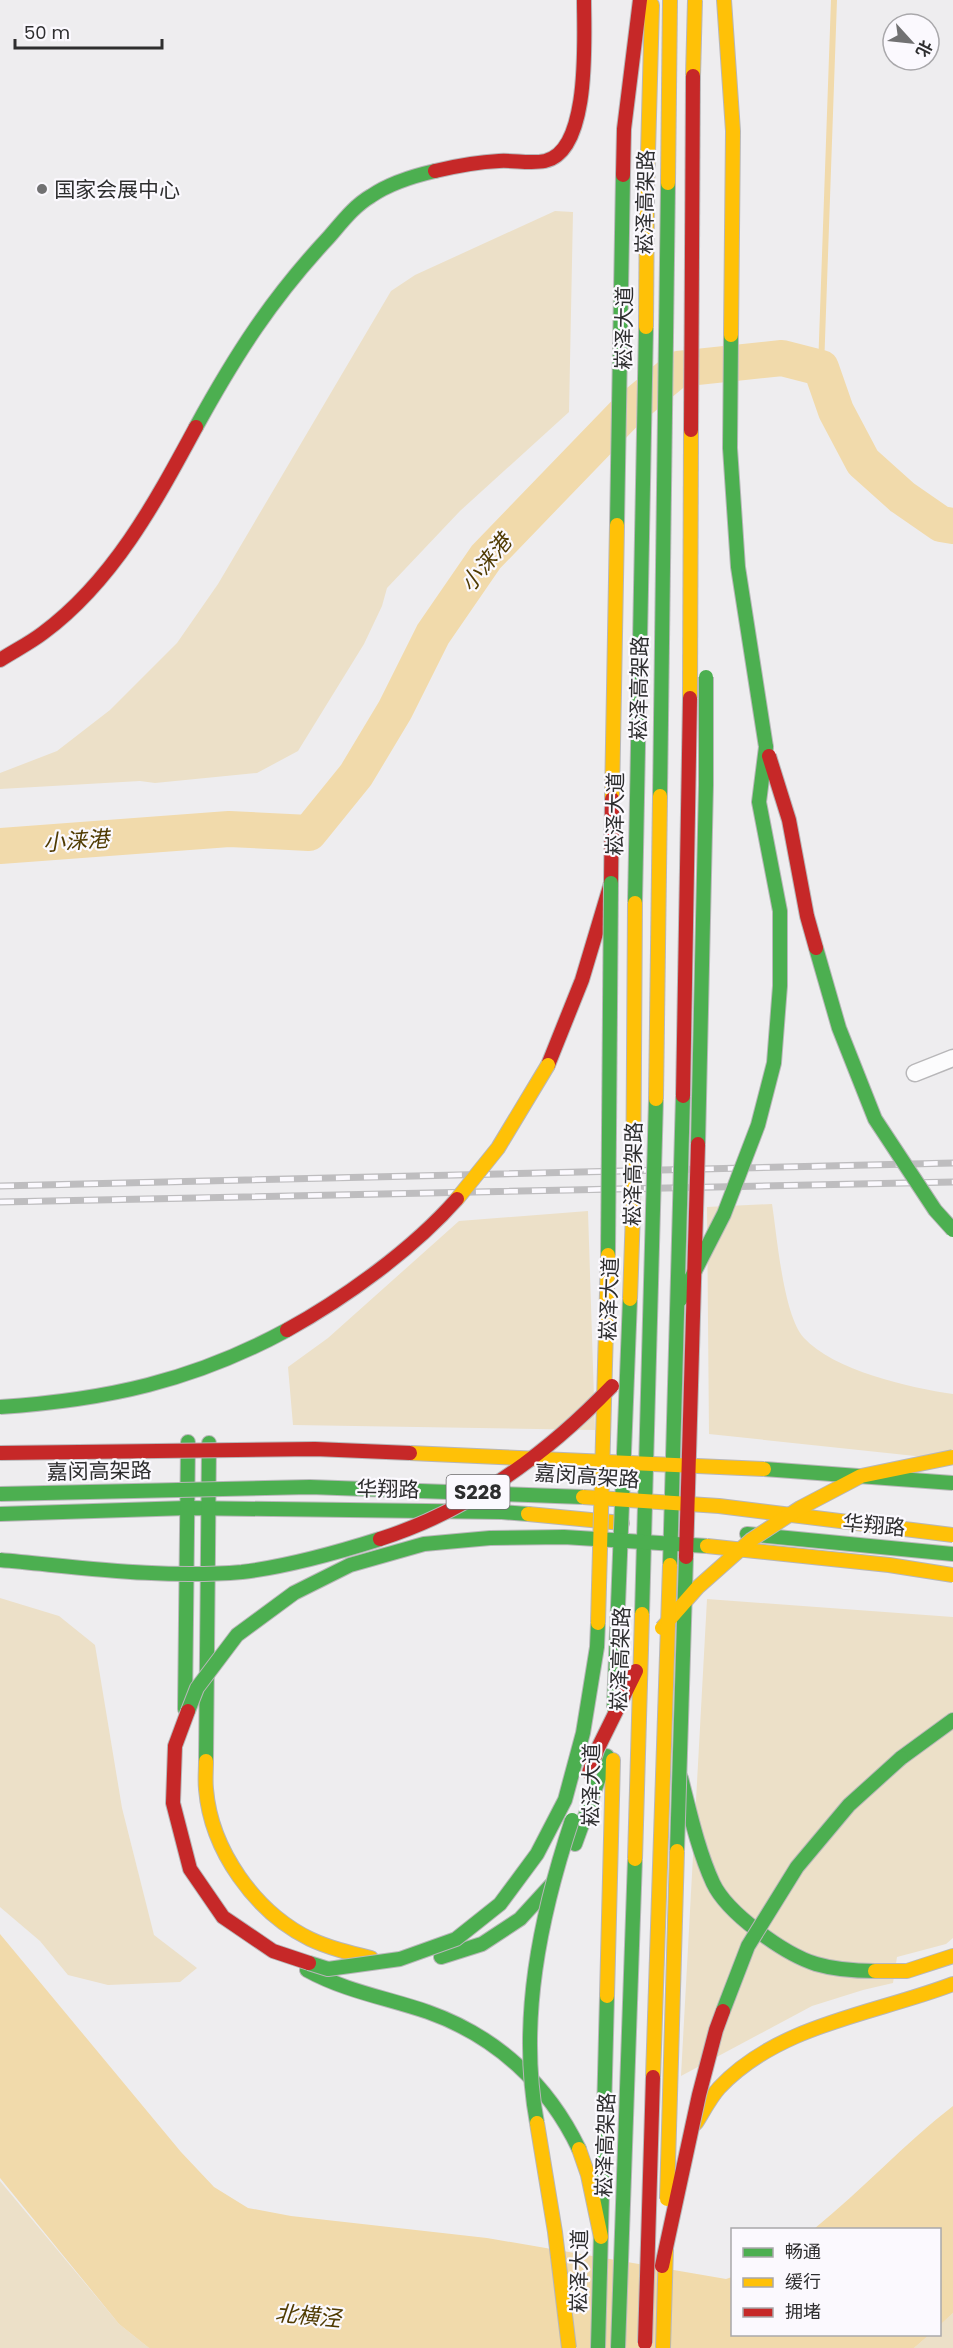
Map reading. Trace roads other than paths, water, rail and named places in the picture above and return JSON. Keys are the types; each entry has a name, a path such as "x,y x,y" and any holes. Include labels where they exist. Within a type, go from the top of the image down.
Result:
{"main road":[{"path":"0,660 27,647 91,593 135,536 235,357 267,309 290,278 360,204 405,179 500,161 543,161 560,155 572,136 580,104 584,0"},
{"path":"640,0 624,129 610,883 608,1242 602,1492 601,1504 601,1528 600,1540 597,1647 583,1733 565,1800 537,1854 500,1904 456,1939 400,1959 328,1970 273,1951 223,1917 190,1869 173,1803 175,1746 197,1688 237,1635 294,1593 350,1565 424,1544 490,1538 564,1537 586,1539 598,1539 609,1540 620,1541 710,1546 889,1565 953,1575"},
{"name":"崧泽大道","path":"598,2348 613,1740 633,1212 636,783 644,516 647,190 652,0"},
{"name":"崧泽高架路","path":"618,2348 628,2109 654,1215 670,0"},
{"path":"645,2345 680,1207 689,769 691,139 695,0"},
{"path":"724,0 733,130 730,448 738,567 766,747 789,820 807,916 843,1038 875,1119 935,1210 953,1230"},
{"path":"705,517 707,140"},
{"path":"663,2348 705,833 706,668"},
{"path":"0,1560 169,1575 240,1572 312,1557 380,1539 442,1515 534,1457 592,1407 654,1341 689,1286 724,1214 758,1125 774,1063 780,986 780,911 759,802 766,747"},
{"path":"0,1407 82,1401 160,1384 238,1357 314,1316 374,1274 443,1216 503,1140 548,1065 582,980 610,883"},
{"path":"188,1442 185,1792 192,1839 202,1871 246,1929 280,1954 319,1978 373,1997 429,2012 476,2034 518,2063 554,2106 583,2158 601,2238"},
{"name":"华翔路","path":"0,1443 188,1442 716,1454 953,1474"},
{"path":"209,1443 206,1790 220,1843 246,1886 263,1907 299,1934 345,1953 401,1964 443,1957 482,1944 519,1919 565,1871 613,1740"},
{"name":"嘉闵高架路","path":"0,1453 315,1449 718,1466 953,1483"},
{"path":"569,2348 561,2267 532,2089 531,2036 534,1962 543,1913 597,1750 628,1686 660,1630 698,1587 751,1540 800,1508 861,1476 953,1457"},
{"name":"嘉闵高架路","path":"0,1494 310,1487 538,1494 719,1506 953,1535"},
{"name":"华翔路","path":"0,1514 187,1508 502,1512 703,1530"},
{"name":"华翔路","path":"739,1533 953,1554"},
{"path":"645,2345 699,2095 716,2030 748,1946 797,1867 849,1806 901,1758 953,1720"},
{"path":"680,1777 714,1885 742,1919 784,1949 816,1964 867,1971 907,1971 953,1956"},
{"path":"668,2180 702,2110 725,2082 756,2054 791,2037 836,2021 892,2006 953,1984"}],"street":[{"path":"915,1073 953,1058"}],"water":[{"name":"北横泾","path":"0,1934 181,2152 214,2187 248,2208 291,2216 487,2238 726,2279 731,2277 731,2336 928,2336 914,2348 149,2348 119,2324 0,2178"},
{"path":"953,2106 953,2313 941,2324 941,2228 815,2228"}],"waterway":[{"path":"821,368 834,0"},
{"name":"小涞港","path":"0,846 229,829 309,833 356,775 395,710 433,634 486,557 626,412 678,369 782,358 821,368 836,411 863,462 902,497 941,524 953,526"}],"railway":[{"path":"0,1186 953,1163"},
{"path":"0,1202 953,1182"}],"place":[{"name":"国家会展中心","path":"42,189"}]}
